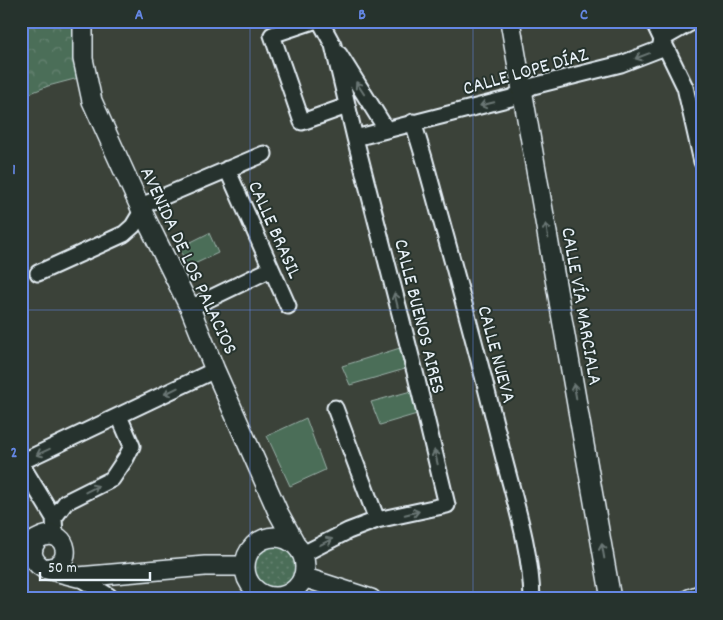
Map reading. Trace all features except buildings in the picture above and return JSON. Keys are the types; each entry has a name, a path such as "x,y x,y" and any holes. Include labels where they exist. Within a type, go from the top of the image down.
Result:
{"street":[{"name":"AVENIDA DE LOS PALACIOS","path":"83,21 82,59 92,102 190,308 215,370 278,512 299,549"},
{"path":"314,21 272,35 302,122 347,106"},
{"path":"320,21 386,129"},
{"name":"CALLE VÍA MARCIALA","path":"510,21 611,599"},
{"path":"653,21 685,87 702,162"},
{"name":"CALLE LOPE DÍAZ","path":"355,138 510,98 533,86 622,64 660,49 662,39 694,21"},
{"name":"CALLE BUENOS AIRES","path":"333,45 447,505 377,520"},
{"name":"CALLE NUEVA","path":"413,122 492,411 520,522 532,588 532,599"},
{"path":"38,272 124,234 133,226 142,209 227,169 264,154"},
{"name":"CALLE BRASIL","path":"227,169 288,306"},
{"path":"190,308 271,269"},
{"path":"49,568 58,566 61,563 53,536 21,463 215,370"},
{"path":"299,549 377,520 335,408"},
{"path":"21,548 53,536 66,502 112,479 132,446 119,416"},
{"path":"274,536 278,512"},
{"path":"53,536 34,543 32,555 38,565 78,577 109,598"},
{"path":"53,536 78,577"},
{"path":"274,536 284,538 299,549 305,570 296,588 290,593 279,598 271,598 258,592 251,585 246,576 244,566 251,550 258,542 274,536"},
{"path":"78,577 205,566 244,566"},
{"path":"303,577 371,599"},
{"path":"690,599 702,594"}],"green space":[{"path":"21,21 83,21 86,76 48,86 21,97"},
{"path":"209,233 218,253 188,267 179,248"},
{"path":"400,348 405,369 350,385 342,366"},
{"path":"411,391 417,414 380,425 371,402"},
{"path":"306,418 325,470 290,486 267,436"},
{"path":"270,544 280,544 294,554 298,567 294,580 288,586 280,590 270,590 256,580 252,572 252,562 262,548"}]}
